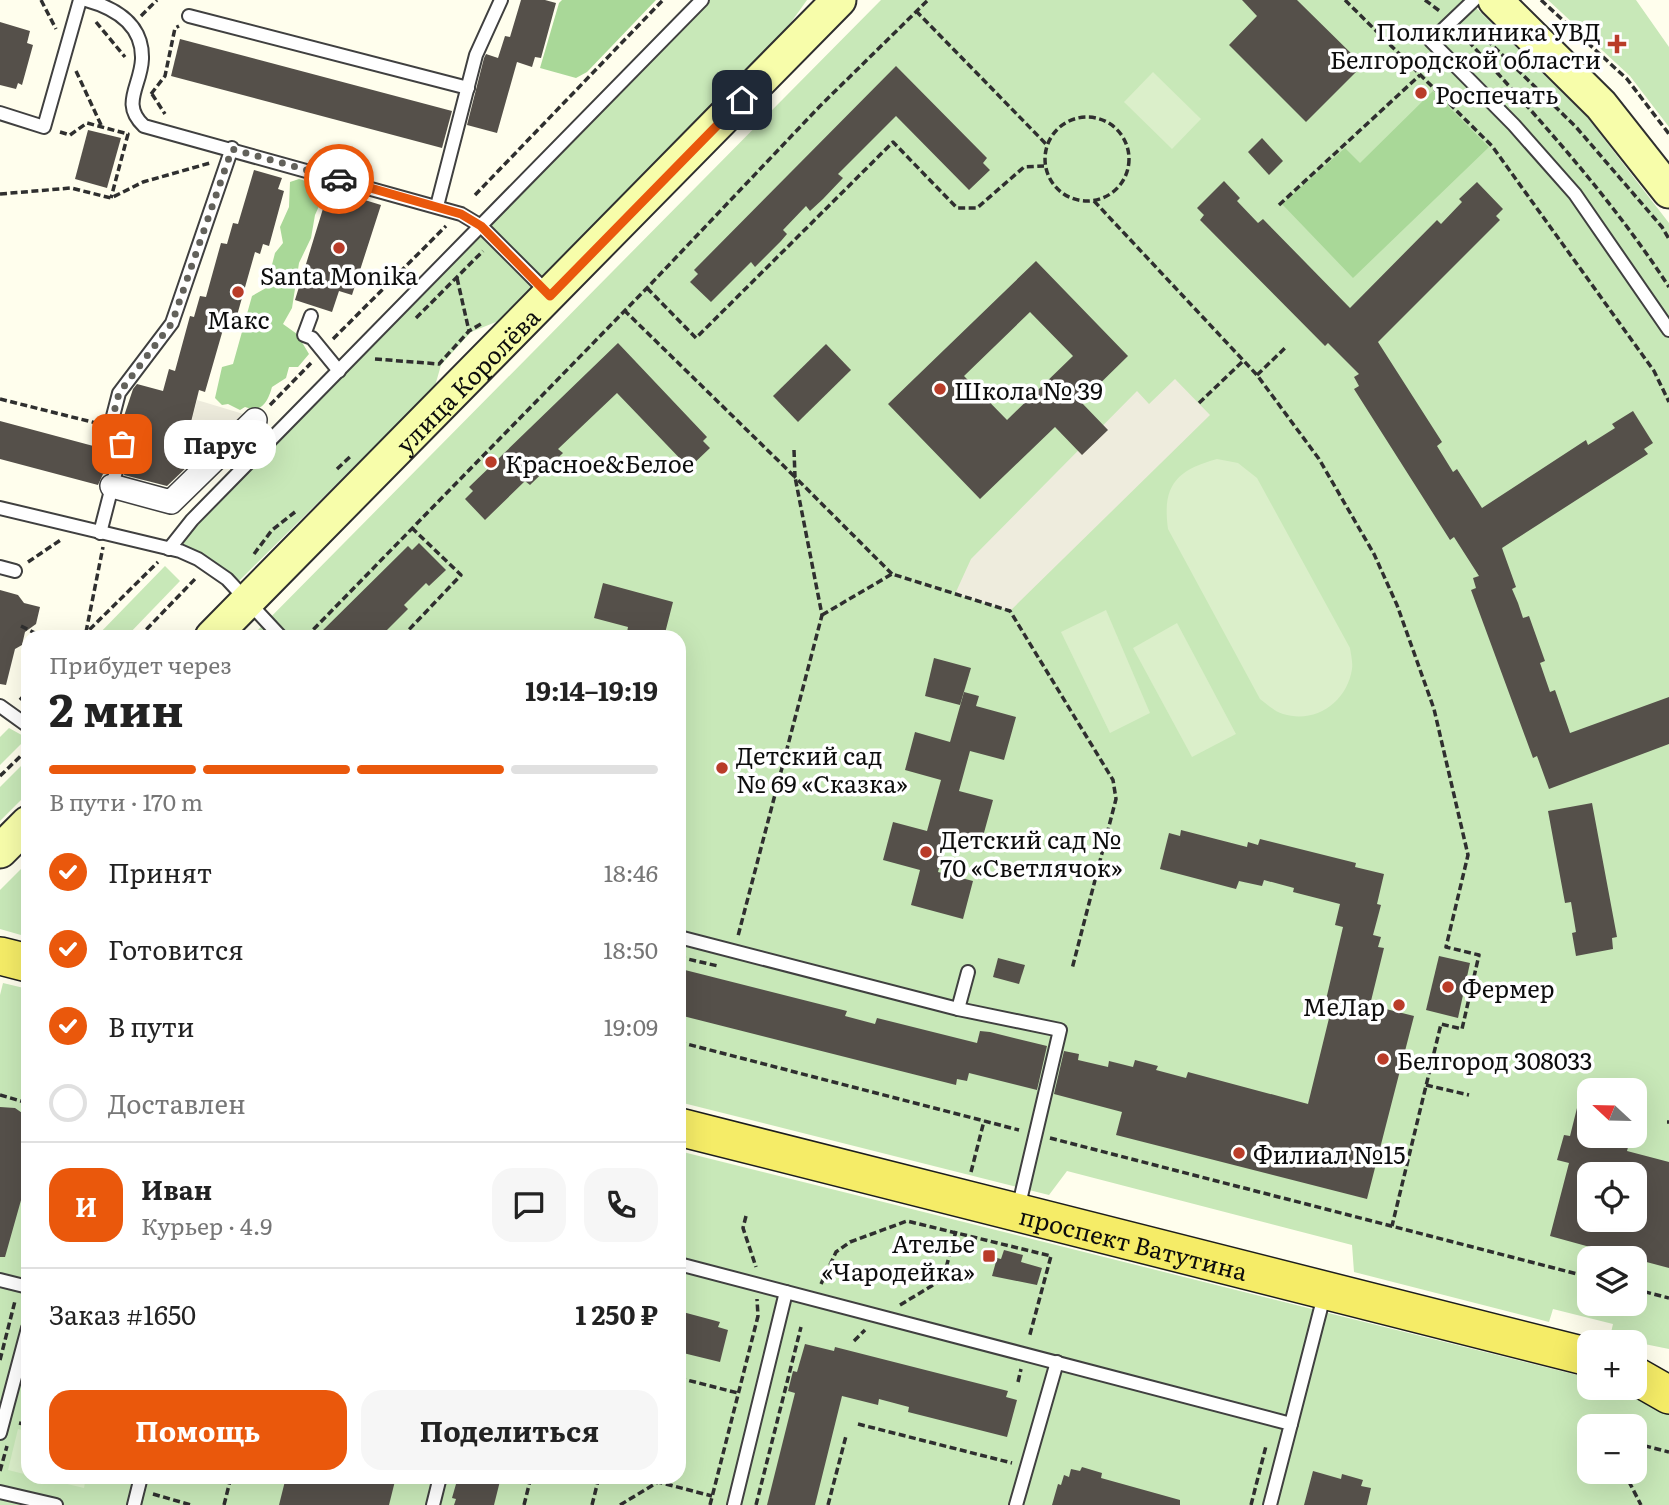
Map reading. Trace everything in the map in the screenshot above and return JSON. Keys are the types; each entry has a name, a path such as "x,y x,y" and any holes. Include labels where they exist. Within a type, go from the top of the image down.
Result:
{"main road":[{"path":"0,956 21,961"},
{"name":"проспект Ватутина","path":"686,1129 960,1216 1018,1212 1577,1354"},
{"path":"1647,1367 1669,1368"},
{"path":"1647,1382 1669,1395"}],"street":[{"name":"улица Королёва","path":"219,630 839,0"},
{"path":"1495,0 1601,105 1669,191"},
{"path":"112,486 171,502 255,420"},
{"path":"0,851 21,830"}],"lane":[{"path":"0,113 44,127 80,0"},
{"path":"86,0 118,12 132,25 138,36 142,59 132,102 135,117 145,126 231,153 461,214 481,226 550,296"},
{"path":"437,206 477,55 500,0"},
{"path":"174,550 192,520 702,0"},
{"path":"1474,0 1431,41 1514,125 1575,194 1669,330"},
{"path":"186,19 468,88"},
{"path":"102,538 122,444 112,420 119,393 172,323 231,153"},
{"path":"311,316 304,335 312,338 339,371"},
{"path":"0,508 102,538 174,550 198,559 227,579 274,630"},
{"path":"0,567 15,571"},
{"path":"0,706 21,721"},
{"path":"686,939 958,1009 1060,1030 1018,1212"},
{"path":"958,1009 968,972"},
{"path":"686,1266 1291,1424"},
{"path":"0,1280 21,1285"},
{"path":"734,1505 786,1292"},
{"path":"1270,1505 1325,1292"},
{"path":"0,1433 21,1354"},
{"path":"1016,1505 1056,1362"},
{"path":"134,1505 139,1484"},
{"path":"433,1505 438,1484"},
{"path":"0,1492 56,1505"}],"path":[{"path":"132,25 157,0"},
{"path":"653,11 654,0"},
{"path":"474,195 663,0"},
{"path":"313,630 647,288 820,106 928,0"},
{"path":"1345,0 1492,146 1654,372 1669,402"},
{"path":"1541,0 1627,79 1669,134"},
{"path":"916,11 1046,144"},
{"path":"135,117 165,76 175,28 186,19"},
{"path":"1455,19 1480,33 1576,127 1662,227 1669,239"},
{"path":"1455,19 1471,44 1560,141 1637,238 1669,287"},
{"path":"1279,205 1420,75"},
{"path":"1080,116 1102,119 1119,131 1129,152 1127,174 1114,192 1094,201 1072,199 1054,186 1044,166 1046,144 1059,126 1080,116"},
{"path":"44,127 71,135 87,123 128,134 111,198"},
{"path":"647,288 696,338 893,142 957,208 977,208 1024,167 1044,166"},
{"path":"0,194 71,188 111,198 143,181 231,153"},
{"path":"1094,201 1257,374 1319,459 1374,554 1419,661 1448,762 1468,855 1446,947 1479,955 1462,1029 1441,1024 1392,1226"},
{"path":"255,420 453,219"},
{"path":"457,277 469,331"},
{"path":"624,310 892,574 1010,611 1112,780 1116,799 1072,969"},
{"path":"375,359 439,364 469,331 487,321"},
{"path":"1257,374 1285,348"},
{"path":"1199,403 1243,361"},
{"path":"0,399 116,428"},
{"path":"734,951 822,615 795,477 794,450"},
{"path":"409,630 461,575 412,529"},
{"path":"15,571 69,534"},
{"path":"85,630 102,538"},
{"path":"89,630 161,558 174,550"},
{"path":"146,630 196,579 198,559"},
{"path":"822,615 892,574"},
{"path":"21,626 29,630"},
{"path":"0,776 21,756"},
{"path":"686,1044 1577,1274"},
{"path":"1426,1085 1469,1095"},
{"path":"0,1096 21,1100"},
{"path":"854,1340 881,1317 943,1279 984,1121"},
{"path":"811,1298 836,1252 850,1242 907,1221 960,1216 1051,1256 1018,1382"},
{"path":"1647,1292 1669,1298"},
{"path":"0,1360 21,1295"},
{"path":"710,1505 758,1316"},
{"path":"756,1505 801,1327"},
{"path":"686,1380 738,1393"},
{"path":"858,1424 1017,1464"},
{"path":"828,1505 846,1436"},
{"path":"1251,1505 1267,1444"},
{"path":"1647,1446 1669,1452"},
{"path":"224,1505 229,1484"},
{"path":"524,1505 529,1484"},
{"path":"592,1505 597,1484"},
{"path":"620,1505 655,1484"},
{"path":"666,1484 712,1496"},
{"path":"1630,1484 1641,1505"},
{"path":"148,1493 191,1505"},
{"path":"170,1500 174,1505"}],"green space":[{"path":"562,0 656,0 587,72 576,78 540,68"},
{"path":"707,0 807,0 777,42 541,279 487,224"},
{"path":"881,0 1468,0 1587,117 1669,223 1669,1349 1647,1345 1647,1330 1612,1330 1613,1324 1581,1316 1647,1316 1647,1246 1577,1246 1577,1315 1553,1309 1549,1322 1354,1272 1352,1245 1067,1171 1049,1195 686,1104 686,630 258,630"},
{"path":"1548,0 1636,0 1669,47 1669,127 1630,76"},
{"path":"1153,72 1201,119 1172,149 1124,102"},
{"path":"1433,91 1489,147 1353,278 1282,204 1345,148 1360,163"},
{"path":"299,179 319,185 324,195 315,215 311,238 299,263 292,308 283,324 297,334 309,354 298,367 289,367 286,378 272,387 260,407 245,407 240,410 228,404 222,405 215,398 222,367 233,364 252,296 266,288 275,253 283,243 280,227 289,207 290,182"},
{"path":"479,232 534,287 501,320 471,332 441,365 435,386 236,584 173,548"},
{"path":"1217,459 1238,463 1257,478 1350,648 1352,667 1349,681 1337,700 1318,713 1307,716 1283,714 1260,699 1168,529 1167,501 1175,482 1191,469"},
{"path":"165,566 180,581 133,630 103,630"},
{"path":"1106,610 1150,713 1110,733 1061,632"},
{"path":"1177,623 1236,734 1192,757 1133,648"},
{"path":"9,728 21,735 21,744 0,765 0,737"},
{"path":"21,766 21,800 0,821 0,787"},
{"path":"21,869 21,935 0,929 0,890"},
{"path":"3,983 21,987 21,1484 686,1484 686,1153 1577,1375 1577,1400 1646,1400 1669,1412 1669,1505 0,1505 0,995"},
{"path":"18,1429 21,1430 21,1473 8,1470"},
{"path":"67,1484 85,1484 84,1488"}],"shaded area":[{"path":"1175,379 1210,415 1010,611 955,594 971,559 1137,391 1149,404"},
{"path":"197,400 250,416 171,513 174,492 194,467 182,459"}],"building":[{"path":"521,0 556,3 541,58 535,57 532,67 517,62 497,133 467,125 484,58 486,54 498,58 505,36 510,37"},
{"path":"1242,0 1297,0 1363,65 1306,122 1229,45 1257,16"},
{"path":"0,22 30,31 27,43 33,45 22,85 18,83 16,89 0,85"},
{"path":"180,39 452,111 442,148 171,76"},
{"path":"896,66 987,158 983,163 990,170 969,190 896,116 838,174 843,178 823,199 810,211 806,206 783,230 787,234 781,241 755,267 751,262 711,302 690,282 698,274 694,270"},
{"path":"88,130 121,138 107,188 75,179"},
{"path":"1262,138 1283,161 1269,175 1248,152"},
{"path":"254,170 282,178 278,189 284,191 269,246 263,244 260,254 255,252 236,319 231,317 228,327 224,326 205,392 199,390 182,458 190,464 167,486 124,475 135,430 124,416 133,389 137,384 163,391 169,369 175,371 190,316 194,317 200,296 206,297 221,243 227,244 233,223 238,224"},
{"path":"1224,181 1240,198 1237,201 1258,223 1263,219 1350,308 1437,220 1441,224 1462,202 1459,199 1477,182 1503,209 1496,216 1500,220 1378,342 1442,442 1437,446 1453,472 1457,469 1482,508 1586,440 1588,445 1615,428 1612,424 1633,411 1653,443 1644,449 1648,454 1502,548 1516,587 1512,589 1523,618 1529,616 1545,661 1540,663 1550,692 1555,690 1570,733 1669,697 1669,744 1549,789 1537,756 1533,758 1471,590 1476,588 1473,578 1479,576 1454,537 1450,540 1354,389 1359,386 1354,377 1359,374 1328,343 1325,346 1200,220 1204,215 1197,208"},
{"name":"Santa Monika","path":"329,189 381,205 352,295 339,291 332,312 295,300"},
{"name":"Школа № 39","path":"1036,261 1128,356 1081,402 1108,430 1082,455 1055,427 980,499 888,404","holes":["1030,312 1073,356 1007,420 964,376"]},
{"path":"618,343 707,437 703,441 710,448 689,468 617,393 558,449 563,453 530,485 525,481 485,520 465,499 473,491 469,487"},
{"path":"826,344 851,370 798,422 773,396"},
{"path":"0,421 112,451 106,474 103,474 98,485 0,459"},
{"path":"419,543 446,570 429,586 426,583 404,605 408,609 387,630 323,630 408,546 412,550"},
{"path":"603,583 673,602 666,630 627,630 628,627 594,618"},
{"path":"0,590 18,595 24,603 40,607 36,624 28,630 21,630 21,646 15,649 6,685 0,684"},
{"path":"934,658 971,668 960,705 925,696"},
{"path":"964,692 979,696 976,706 1016,717 1004,760 970,751 959,791 993,800 982,840 949,831 938,872 973,881 963,919 911,905 920,870 883,860 893,822 927,831 941,780 905,770 915,732 950,742"},
{"path":"1592,803 1617,937 1612,938 1613,949 1576,956 1572,933 1576,932 1571,902 1565,903 1548,811"},
{"path":"1181,830 1247,847 1248,842 1258,845 1260,839 1356,863 1355,867 1384,874 1377,904 1381,905 1373,935 1381,937 1378,947 1384,948 1370,1005 1414,1016 1367,1199 1116,1135 1122,1112 1054,1094 1064,1051 1079,1054 1078,1060 1108,1067 1109,1061 1133,1067 1135,1060 1158,1066 1156,1070 1186,1078 1188,1072 1308,1104 1332,1006 1325,1004 1343,927 1335,925 1340,904 1293,892 1294,888 1264,880 1262,886 1239,881 1236,889 1160,869 1169,833 1180,836"},
{"name":"Фермер","path":"1439,956 1470,963 1458,1018 1426,1010"},
{"path":"998,958 1025,965 1019,984 993,977"},
{"path":"686,970 847,1011 845,1016 875,1024 877,1018 977,1043 980,1031 990,1032 1047,1046 1037,1090 969,1073 967,1081 957,1079 956,1085 686,1017"},
{"path":"0,1107 15,1108 21,1112 21,1200 5,1257 0,1257"},
{"path":"1577,1108 1577,1148 1628,1148 1627,1151 1669,1162 1669,1268 1647,1262 1647,1246 1586,1246 1550,1236 1569,1163 1557,1160 1564,1135 1570,1136"},
{"path":"1004,1250 1023,1255 1021,1262 1042,1268 1037,1285 992,1276 997,1258 1001,1259"},
{"path":"686,1313 720,1322 718,1327 728,1330 720,1362 686,1354"},
{"path":"805,1344 834,1351 835,1347 1008,1391 1006,1397 1017,1400 1007,1437 908,1412 909,1407 879,1399 878,1405 842,1396 815,1505 767,1505 795,1393 788,1391 793,1371 797,1372"},
{"path":"1082,1467 1102,1473 1101,1478 1180,1500 1180,1505 1052,1505 1058,1484 1061,1485 1064,1475 1069,1477 1071,1469 1080,1471"},
{"path":"1313,1471 1341,1479 1342,1474 1363,1480 1361,1486 1371,1488 1367,1505 1304,1505"},
{"path":"284,1484 394,1484 389,1505 279,1505"},
{"path":"456,1484 499,1484 494,1505 454,1505 456,1499 452,1498"}],"way so far":[{"path":"122,444 112,420 119,393 172,323 232,149 339,179"}],"place":[{"name":"Поликлиника УВД Белгородской области","path":"1617,44"},
{"name":"Роспечать","path":"1421,93"},
{"name":"Santa Monika","path":"339,248"},
{"name":"Макс","path":"238,292"},
{"name":"Школа № 39","path":"940,389"},
{"name":"Парус","path":"122,444"},
{"name":"Красное&Белое","path":"491,462"},
{"name":"Детский сад № 69 «Сказка»","path":"722,768"},
{"name":"Детский сад № 70 «Светлячок»","path":"926,852"},
{"name":"Фермер","path":"1448,987"},
{"name":"МеЛар","path":"1399,1005"},
{"name":"Белгород 308033","path":"1383,1059"},
{"name":"Филиал №15","path":"1239,1153"},
{"name":"Ателье «Чародейка»","path":"989,1256"}],"route":[{"path":"339,179 461,214 481,226 550,296 742,100"}]}
